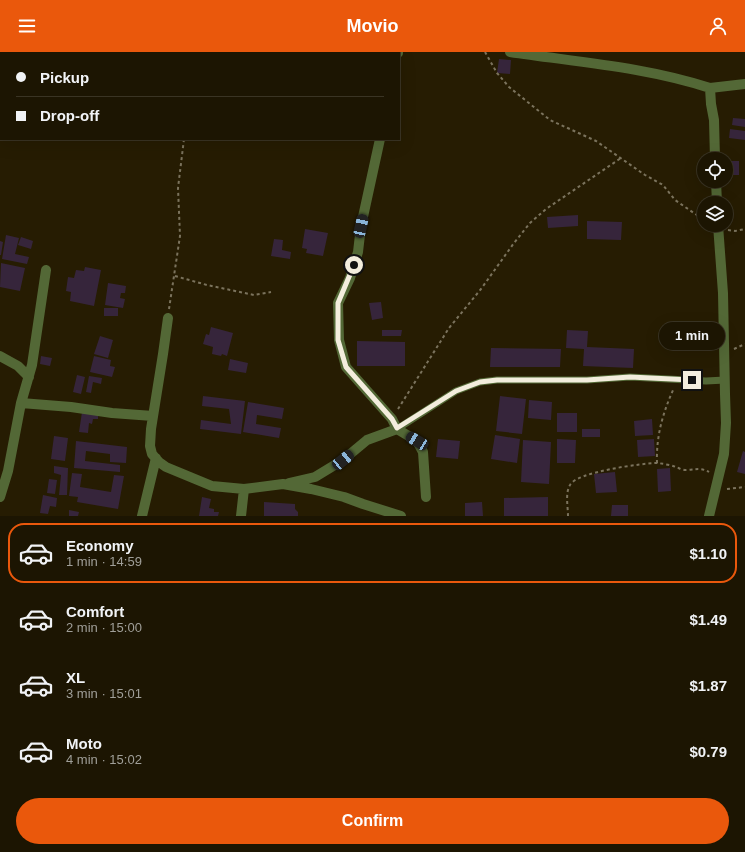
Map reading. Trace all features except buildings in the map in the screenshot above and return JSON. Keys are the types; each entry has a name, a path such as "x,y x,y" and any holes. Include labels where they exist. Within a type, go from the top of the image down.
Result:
{"street":[{"path":"510,52 624,67 694,82 710,88 745,84"},
{"path":"710,88 714,120 715,152"},
{"path":"380,140 361,226 358,252 350,278 338,303 338,340 346,367 392,419 397,428 417,441 423,452 426,498"},
{"path":"709,516 726,442 723,293 718,232"},
{"path":"0,497 8,471 20,403 29,377 46,270"},
{"path":"168,318 153,416 150,446 152,454 166,466 212,486 244,489 283,484 315,477 343,460 367,440 397,428"},
{"path":"0,356 18,366 29,377"},
{"path":"20,403 153,416"},
{"path":"142,516 156,458"},
{"path":"283,484 344,497 400,516"},
{"path":"241,516 244,489"}],"lane":[{"path":"397,428 456,391 480,382 497,380 587,380 630,377 706,381 725,380"}],"path":[{"path":"486,52 497,73 509,87 550,120 596,140 645,175 663,185 675,200 697,215"},
{"path":"168,318 180,236 178,188 184,140"},
{"path":"392,419 449,328 481,289 514,242 530,223 546,209 621,158"},
{"path":"733,231 745,228"},
{"path":"175,276 207,285 254,295 271,292"},
{"path":"657,463 657,447 660,424 678,379"},
{"path":"568,516 568,495 570,485 578,478 617,468 657,463 684,470 696,468 708,470 717,479"},
{"path":"714,493 730,488 745,487"}],"route":[{"path":"354,265 350,278 338,303 338,340 346,367 392,419 397,428 456,391 480,382 497,380 587,380 630,377 692,380"}]}
